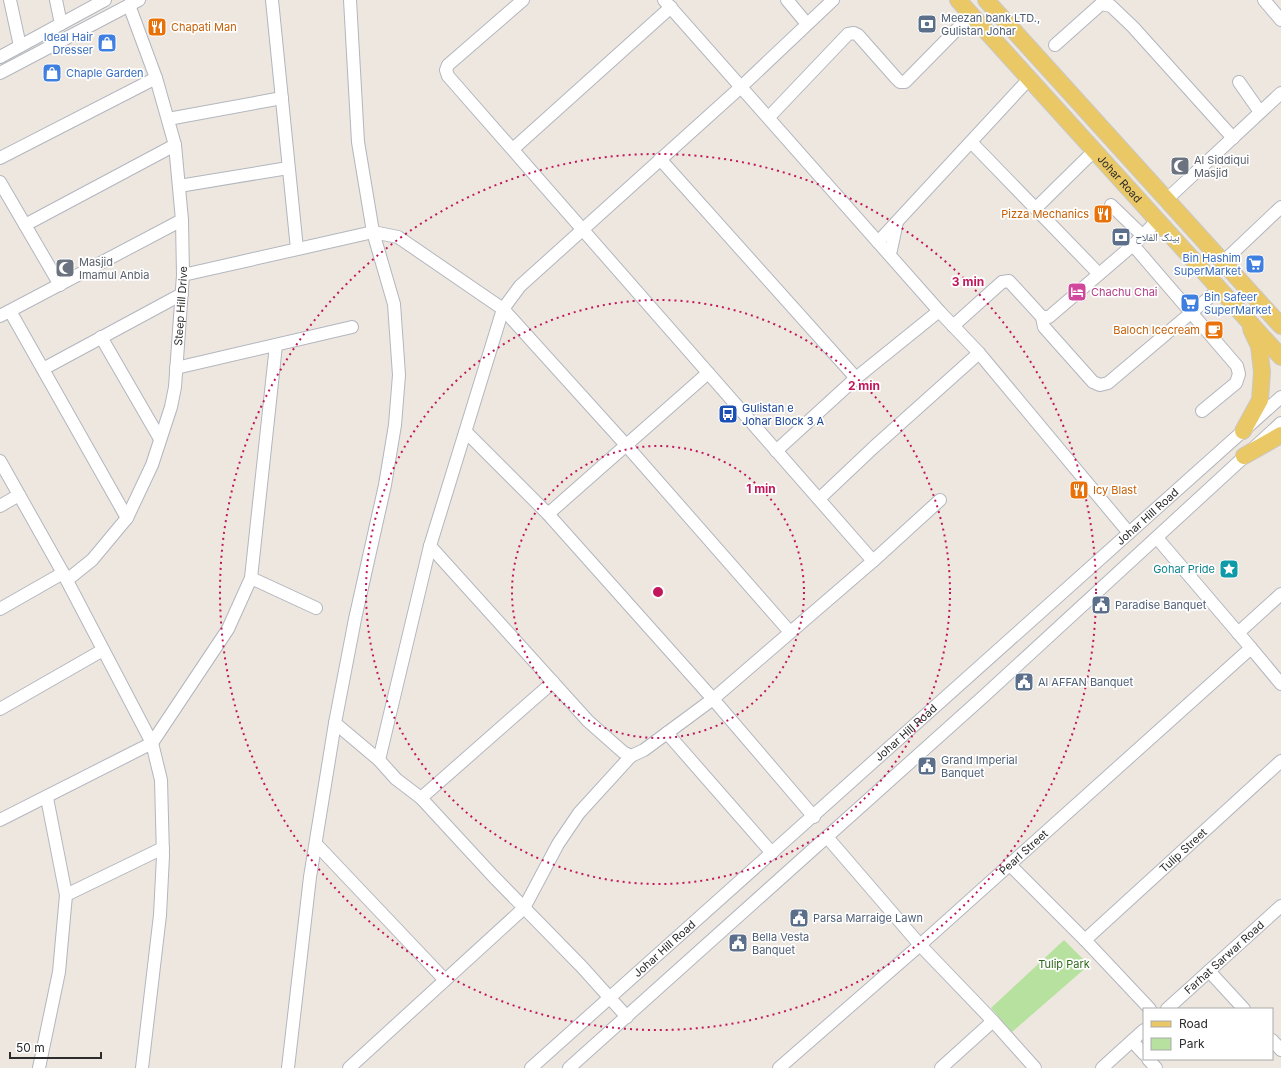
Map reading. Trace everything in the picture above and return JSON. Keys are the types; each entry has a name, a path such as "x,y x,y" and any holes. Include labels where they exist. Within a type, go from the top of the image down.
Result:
{"main road":[{"name":"Johar Road","path":"958,0 1218,290 1247,319 1281,357"},
{"name":"Johar Road","path":"986,0 1281,326"},
{"path":"1263,306 1281,314"},
{"path":"1243,431 1260,400 1262,372 1259,346 1247,319"},
{"path":"1244,456 1281,435"}],"street":[{"path":"10,0 20,46"},
{"path":"56,0 61,24"},
{"path":"0,57 105,0"},
{"path":"272,0 297,249"},
{"path":"288,1068 316,844 335,722 355,619 384,485 395,425 399,375 394,304 373,232 358,142 350,0"},
{"path":"523,0 448,65 446,70 448,76 873,561"},
{"path":"787,0 807,24"},
{"path":"379,760 430,546 466,432 502,309 520,286 742,86 833,0"},
{"path":"1264,0 1281,20"},
{"path":"0,73 134,3"},
{"name":"Steep Hill Drive","path":"0,609 65,576 92,560 127,518 152,465 171,406 176,368 183,275 182,220 179,186 175,145 134,3"},
{"path":"513,150 668,4 742,86 939,311 979,353 1129,533"},
{"path":"1055,45 1101,4 1110,6 1133,27 1233,138"},
{"path":"769,117 848,34 854,33 858,35 900,82 905,82 971,15"},
{"path":"0,158 156,78"},
{"path":"878,242 1029,79"},
{"path":"1239,82 1260,112"},
{"path":"1166,200 1281,93"},
{"path":"168,119 282,98"},
{"path":"971,142 1099,274"},
{"path":"25,225 175,145"},
{"path":"1036,208 1094,150"},
{"path":"660,159 856,378"},
{"path":"179,186 288,168"},
{"path":"0,182 4,200 25,225 60,285"},
{"path":"1111,205 1142,236"},
{"path":"1223,262 1281,207"},
{"path":"127,518 43,369 5,313 182,220"},
{"path":"1042,317 1049,317 1133,245 1157,221"},
{"path":"889,254 897,222"},
{"path":"183,275 373,232 398,237 502,309 626,445 790,632"},
{"path":"1133,245 1237,366 1239,374 1236,383 1202,411"},
{"path":"953,326 1002,282 1009,281 1042,317 1044,327 1093,382 1100,385 1108,383 1218,290"},
{"path":"43,369 182,294"},
{"path":"776,451 856,378 939,311"},
{"path":"176,368 352,327"},
{"path":"101,337 160,439"},
{"path":"0,820 47,798 152,743 228,629 251,578 276,345"},
{"path":"819,499 874,447 979,353"},
{"path":"548,514 708,373"},
{"name":"Johar Hill Road","path":"531,1068 814,817 1281,397"},
{"name":"Johar Hill Road","path":"569,1068 827,837 1244,456 1281,424"},
{"path":"466,432 548,514 713,699 814,817"},
{"path":"0,461 65,576 152,743 161,780 163,848 159,922 142,1068"},
{"path":"1208,462 1224,475"},
{"path":"0,506 20,495"},
{"path":"349,1068 524,908 558,844 579,813 630,756 644,750 713,699 873,561 940,500"},
{"path":"1156,538 1281,684"},
{"path":"430,546 588,721 630,756"},
{"path":"251,578 316,608"},
{"path":"1238,633 1281,594"},
{"name":"Pearl Street","path":"779,1068 1251,648"},
{"path":"0,709 103,650"},
{"path":"421,798 552,682"},
{"path":"335,722 379,760 396,779 421,798 627,1017"},
{"path":"667,733 772,853"},
{"name":"Tulip Street","path":"1085,940 1281,761"},
{"path":"39,1068 59,972 66,895 47,798"},
{"path":"827,837 920,944 993,1021 1034,1068"},
{"path":"316,844 445,980"},
{"path":"66,895 163,848"},
{"path":"1009,864 1085,940 1149,1008"},
{"name":"Farhat Sarwar Road","path":"1168,1008 1281,906"},
{"path":"1209,971 1243,1008"},
{"path":"941,1068 993,1021"},
{"path":"1102,1068 1143,1031"},
{"path":"1132,1041 1143,1053"},
{"path":"1273,1041 1281,1050"},
{"path":"1149,1060 1156,1068"}],"green space":[{"name":"Tulip Park","path":"1064,940 1089,965 1012,1032 991,1008"}],"place":[{"name":"Meezan bank LTD., Gulistan Johar","path":"927,24"},
{"name":"Chapati Man","path":"157,27"},
{"name":"Ideal Hair Dresser","path":"107,43"},
{"name":"Chaple Garden","path":"52,73"},
{"name":"Al Siddiqui Masjid","path":"1180,166"},
{"name":"Pizza Mechanics","path":"1103,214"},
{"name":"بینک الفلاح","path":"1121,237"},
{"name":"Bin Hashim SuperMarket","path":"1255,264"},
{"name":"Masjid Imamul Anbia","path":"65,268"},
{"name":"Chachu Chai","path":"1077,292"},
{"name":"Bin Safeer SuperMarket","path":"1190,303"},
{"name":"Baloch Icecream","path":"1214,330"},
{"name":"Gulistan e Johar Block 3 A","path":"728,414"},
{"name":"Icy Blast","path":"1079,490"},
{"name":"Gohar Pride","path":"1229,569"},
{"name":"Paradise Banquet","path":"1101,605"},
{"name":"Al AFFAN Banquet","path":"1024,682"},
{"name":"Grand Imperial Banquet","path":"927,766"},
{"name":"Parsa Marraige Lawn","path":"799,918"},
{"name":"Bella Vesta Banquet","path":"738,943"}]}
